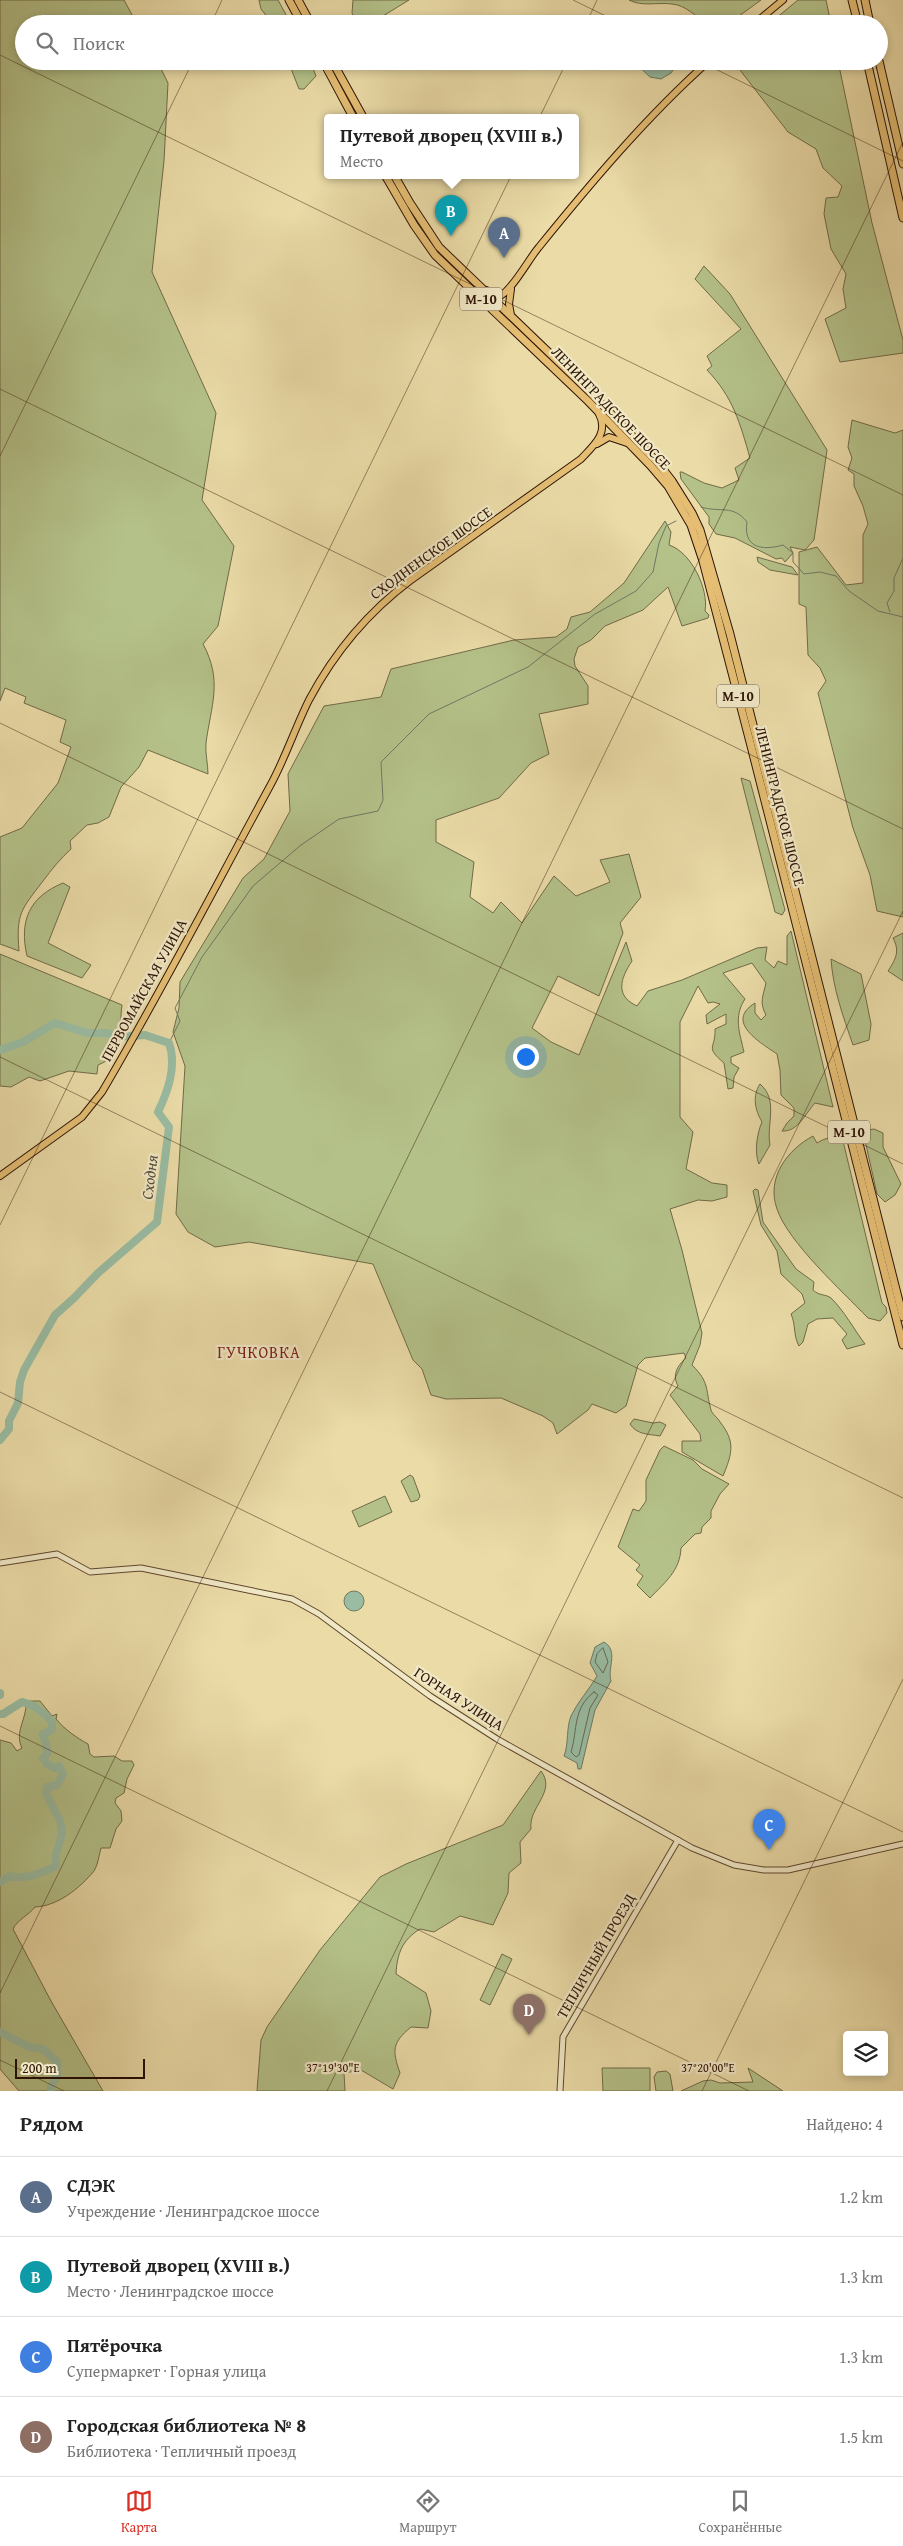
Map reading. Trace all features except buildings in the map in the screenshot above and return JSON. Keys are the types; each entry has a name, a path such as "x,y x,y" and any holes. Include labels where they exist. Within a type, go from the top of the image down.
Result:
{"highway":[{"path":"289,0 297,15"},
{"path":"298,0 306,15"},
{"path":"852,0 856,15"},
{"path":"865,0 868,15"},
{"path":"328,70 351,114"},
{"path":"337,70 361,114"},
{"path":"869,70 903,218"},
{"path":"881,70 903,164"},
{"name":"ЛЕНИНГРАДСКОЕ ШОССЕ","path":"387,179 414,226 436,254 630,444 668,486 691,525 700,552 903,1344"},
{"name":"ЛЕНИНГРАДСКОЕ ШОССЕ","path":"396,179 439,247 512,315 658,463 682,496 700,530 730,634 903,1317"}],"main road":[{"path":"765,15 783,0"},
{"path":"483,289 499,296 504,296 527,262 558,224 666,102 700,70"},
{"path":"511,288 509,304 512,315"},
{"name":"СХОДНЕНСКОЕ ШОССЕ","path":"271,784 308,702 326,671 372,612 411,580 571,468 592,447 603,430 602,421 596,409"},
{"name":"СХОДНЕНСКОЕ ШОССЕ","path":"592,447 609,438 630,444"},
{"name":"ПЕРВОМАЙСКАЯ УЛИЦА","path":"0,1176 87,1112 102,1092 143,1021 271,784"}],"street":[{"name":"ГОРНАЯ УЛИЦА","path":"0,1563 57,1554 90,1572 141,1568 292,1599 319,1614 430,1696 482,1730 678,1840 717,1859 747,1868 764,1870 803,1868 903,1844"},
{"name":"ТЕПЛИЧНЫЙ ПРОЕЗД","path":"560,2091 563,2037 678,1840"}],"shaded area":[{"path":"0,0 124,0 132,15 15,15 15,70 162,70 168,83 164,161 152,272 216,413 202,500 234,546 218,626 203,644 213,670 214,682 213,705 206,743 208,774 148,750 139,767 121,787 109,817 98,823 87,825 70,841 71,849 53,868 25,906 19,920 19,951 0,944 0,837 22,828 58,783 71,747 60,742 66,720 24,703 26,697 5,688 0,701"},
{"path":"259,0 278,0 286,15 266,15 261,9"},
{"path":"353,0 409,0 385,15 353,15"},
{"path":"629,0 761,0 740,15 695,15 677,5"},
{"path":"798,0 826,0 829,15 780,15"},
{"path":"292,70 314,70 316,76 304,89 299,89"},
{"path":"740,70 840,70 872,223 903,340 903,353 840,362 825,319 846,308 843,289 846,274 831,249 824,214 826,198 838,197 842,186 823,168 816,149 788,132"},
{"path":"704,266 730,294 827,450 814,540 805,550 790,547 793,553 785,562 782,558 776,559 735,538 716,534 709,524 709,517 681,479 680,472 682,472 704,483 722,488 739,480 735,468 750,458 739,422 729,400 707,370 712,366 707,356 741,329 695,279"},
{"path":"852,420 895,433 903,430 903,917 877,911 870,875 853,828 818,693 826,681 820,668 808,655 806,607 799,604 799,552 817,547 846,585 863,583 863,535 868,524 863,506 854,486 854,474 848,470 852,458 848,447"},
{"path":"665,521 671,532 669,545 684,555 697,572 704,592 705,611 709,615 708,618 682,626 668,587 643,610 605,626 591,640 578,647 574,659 575,666 588,686 588,704 539,714 549,754 531,763 499,798 436,820 436,842 474,862 470,897 493,913 501,902 522,923 554,876 576,896 610,882 600,860 629,854 641,897 620,923 623,933 599,996 558,976 532,1028 551,1042 579,1055 626,942 632,961 625,974 622,986 623,992 630,1002 637,1006 648,991 682,980 757,948 767,947 765,960 774,968 778,961 787,965 787,936 791,931 833,1107 815,1103 801,1122 788,1131 782,1131 794,1116 794,1108 781,1095 777,1054 748,1032 744,1025 743,1017 746,1010 755,1003 755,1013 761,1020 766,1015 762,1003 766,983 752,963 723,973 745,999 738,1019 744,1052 731,1057 731,1063 739,1068 734,1077 733,1088 728,1089 724,1063 714,1053 712,1047 715,1029 726,1024 726,1014 707,1024 706,1015 720,1004 708,1003 698,986 680,1022 680,1117 693,1132 686,1169 712,1183 727,1185 727,1197 712,1201 698,1200 670,1209 702,1333 700,1345 692,1365 704,1381 712,1412 725,1429 730,1442 729,1461 723,1476 682,1452 682,1441 701,1441 700,1434 670,1395 678,1386 675,1378 678,1367 686,1358 684,1353 645,1358 638,1365 626,1406 616,1413 592,1404 588,1410 557,1434 553,1423 543,1416 501,1398 446,1399 431,1395 422,1369 413,1360 373,1264 249,1242 215,1247 188,1232 176,1214 185,1066 173,1032 179,1008 180,982 243,878 264,859 290,811 288,774 324,706 381,697 391,669 514,640 556,637 567,629 571,617 590,612 624,583"},
{"path":"757,557 792,567 798,575 770,570 758,562"},
{"path":"741,778 750,781 785,910 782,915 775,912"},
{"path":"63,883 70,887 48,943 91,965 82,978 27,956 24,932 29,912 42,895"},
{"path":"903,933 903,981 888,971 897,951 893,938"},
{"path":"0,954 122,1005 121,1032 118,1048 107,1060 98,1065 97,1074 69,1071 40,1081 29,1077 11,1087 0,1086"},
{"path":"831,959 861,974 871,1024 869,1040 853,1045 836,992"},
{"path":"760,1084 766,1090 769,1097 771,1113 770,1145 759,1164 757,1159 757,1143 762,1122 756,1108 755,1098"},
{"path":"874,1129 883,1133 883,1147 901,1184 895,1195 885,1202 877,1194 864,1136 868,1130"},
{"path":"813,1136 817,1143 829,1138 843,1141 882,1303 886,1307 887,1313 880,1321 868,1318 817,1266 792,1236 777,1209 774,1198 774,1186 781,1166 795,1149"},
{"path":"755,1189 758,1190 763,1222 796,1269 814,1282 813,1290 831,1298 836,1303 865,1344 847,1349 842,1340 847,1334 833,1318 817,1319 808,1324 803,1342 799,1346 791,1314 805,1303 802,1294 781,1274 777,1251 761,1225 753,1191"},
{"path":"634,1419 653,1423 660,1422 666,1425 660,1436 648,1434 633,1428 630,1424"},
{"path":"664,1446 693,1460 702,1469 729,1484 720,1494 711,1511 711,1518 702,1527 701,1533 695,1534 681,1548 675,1570 650,1598 637,1585 643,1576 636,1570 640,1565 618,1547 633,1509 639,1511 646,1501 646,1480 660,1450"},
{"path":"410,1475 413,1477 420,1496 418,1500 411,1502 401,1481"},
{"path":"385,1496 392,1512 359,1527 352,1511"},
{"path":"40,1701 52,1716 57,1714 56,1719 71,1733 88,1744 90,1754 94,1757 114,1756 122,1761 132,1761 134,1765 127,1779 124,1793 116,1798 115,1803 121,1811 122,1821 116,1829 110,1848 101,1848 94,1871 82,1884 60,1900 35,1907 13,1929 51,2001 103,2091 19,2091 0,2069 0,1740 11,1743 17,1751 22,1748 19,1736 26,1702"},
{"path":"541,1771 546,1786 544,1793 531,1821 531,1829 520,1842 521,1863 509,1873 508,1893 493,1925 460,1916 434,1932 420,1929 409,1938 399,1954 396,1974 426,1993 431,2011 428,2028 411,2027 400,2038 395,2047 400,2073 393,2089 361,2070 344,2073 345,2091 257,2091 261,2040 267,2027 320,1950 380,1877 406,1864 503,1825"},
{"path":"502,1954 512,1959 490,2005 480,2000"},
{"path":"602,2068 650,2068 650,2091 603,2091"},
{"path":"748,2068 783,2091 681,2091 703,2081 711,2080 720,2083 753,2082"},
{"path":"666,2071 670,2074 673,2091 656,2091 654,2077 657,2072"}],"water":[{"path":"643,70 673,70 661,79 650,77"},
{"path":"350,1591 358,1591 364,1597 364,1605 358,1611 350,1611 344,1605 344,1597"},
{"path":"604,1642 611,1650 612,1655 611,1681 595,1710 581,1769 578,1769 577,1763 564,1756 569,1721 577,1705 597,1676 590,1663 595,1647"}],"waterway":[{"path":"701,507 737,513 747,522 748,537 756,546 768,548 783,545 793,553 793,562 804,574 820,572 836,576 849,591 878,611 903,617"},
{"path":"169,1043 180,1021 175,1008 202,957 253,886 301,845 339,819 378,811 383,800 381,762 429,714 528,667 595,614 636,591 653,572 659,543 666,526 676,521"},
{"path":"890,612 887,603 894,591 894,578 903,558"},
{"name":"Сходня","path":"0,1050 23,1042 55,1023 87,1033 107,1033 117,1037 145,1035 169,1043 172,1061 168,1087 158,1112 169,1127 157,1222 98,1273 55,1315 24,1370 20,1382 18,1403 9,1421 9,1429 0,1440"},
{"name":"Сходня","path":"0,1714 22,1702 39,1709 46,1715 52,1722 52,1730 43,1734 48,1753 43,1758 47,1764 54,1768 59,1766 63,1774 57,1785 47,1787 46,1794 60,1820 62,1833 56,1855 56,1866 28,1876 10,1876 0,1882"},
{"name":"Сходня","path":"0,2032 29,2047 43,2049 57,2062 57,2076 51,2086 51,2091"}],"place":[{"name":"Путевой дворец (XVIII в.)","path":"451,236"},
{"name":"СДЭК","path":"504,258"},
{"name":"Пятёрочка","path":"769,1850"},
{"name":"Городская библиотека № 8","path":"529,2035"}],"district":[{"name":"ГУЧКОВКА","path":"259,1352"}]}
